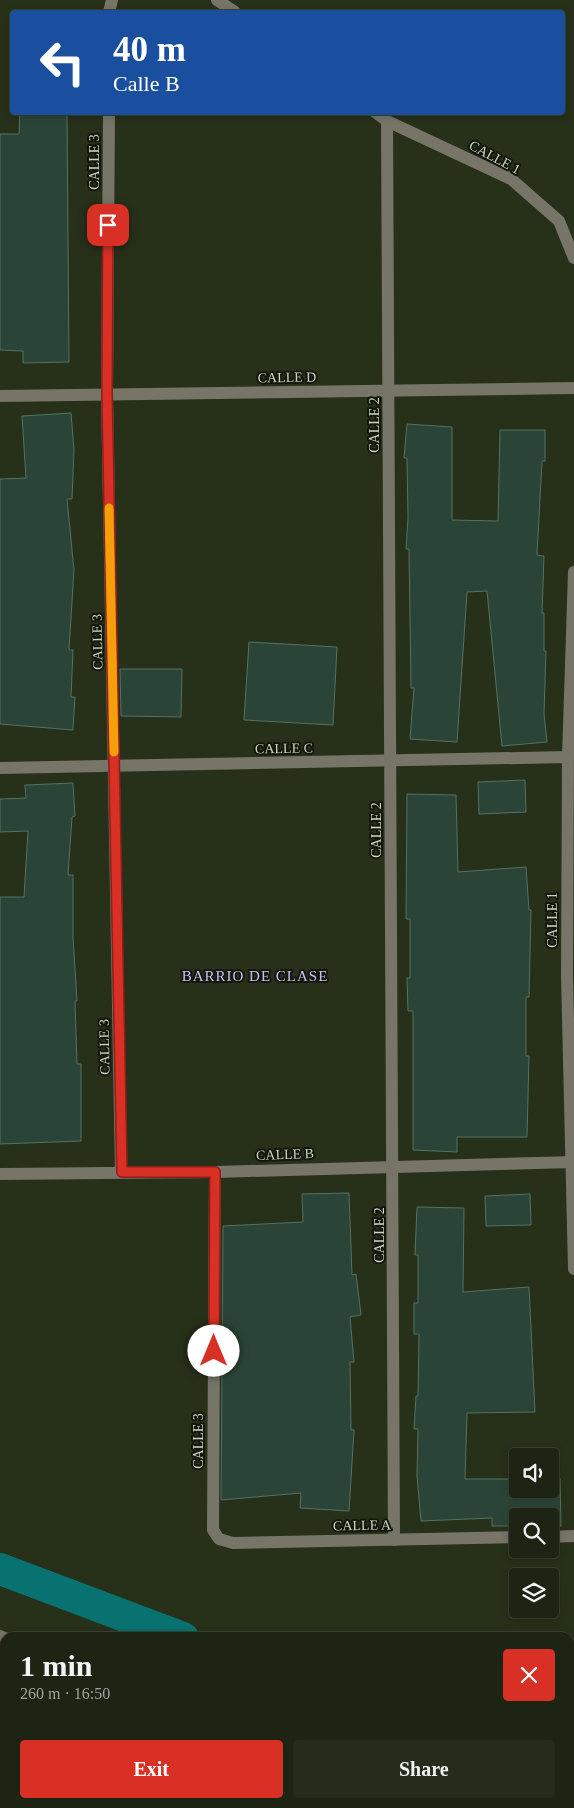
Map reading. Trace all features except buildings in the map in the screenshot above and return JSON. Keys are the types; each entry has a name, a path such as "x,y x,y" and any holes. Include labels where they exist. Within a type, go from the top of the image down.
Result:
{"street":[{"path":"217,0 232,10"},
{"name":"CALLE 3","path":"109,115 107,394 122,1172"},
{"name":"CALLE 1","path":"379,115 387,121 511,179 559,221 574,258"},
{"name":"CALLE 2","path":"387,121 394,1166 394,1540"},
{"path":"559,221 574,228"},
{"name":"CALLE D","path":"0,396 574,388"},
{"name":"CALLE 1","path":"574,572 568,757 567,976 573,1162 574,1269"},
{"name":"CALLE C","path":"0,768 568,757"},
{"name":"CALLE B","path":"0,1174 215,1172 573,1162"},
{"name":"CALLE 3","path":"213,1530 215,1172"},
{"name":"CALLE A","path":"213,1530 219,1539 233,1544 509,1537"},
{"path":"559,1536 574,1536"}],"waterway":[{"path":"0,1569 167,1632"}],"slow traffic":[{"path":"109,508 114,752"}],"district":[{"name":"BARRIO DE CLASE","path":"255,976"}],"route":[{"path":"108,225 107,394 122,1172 215,1172 214,1351"}]}
